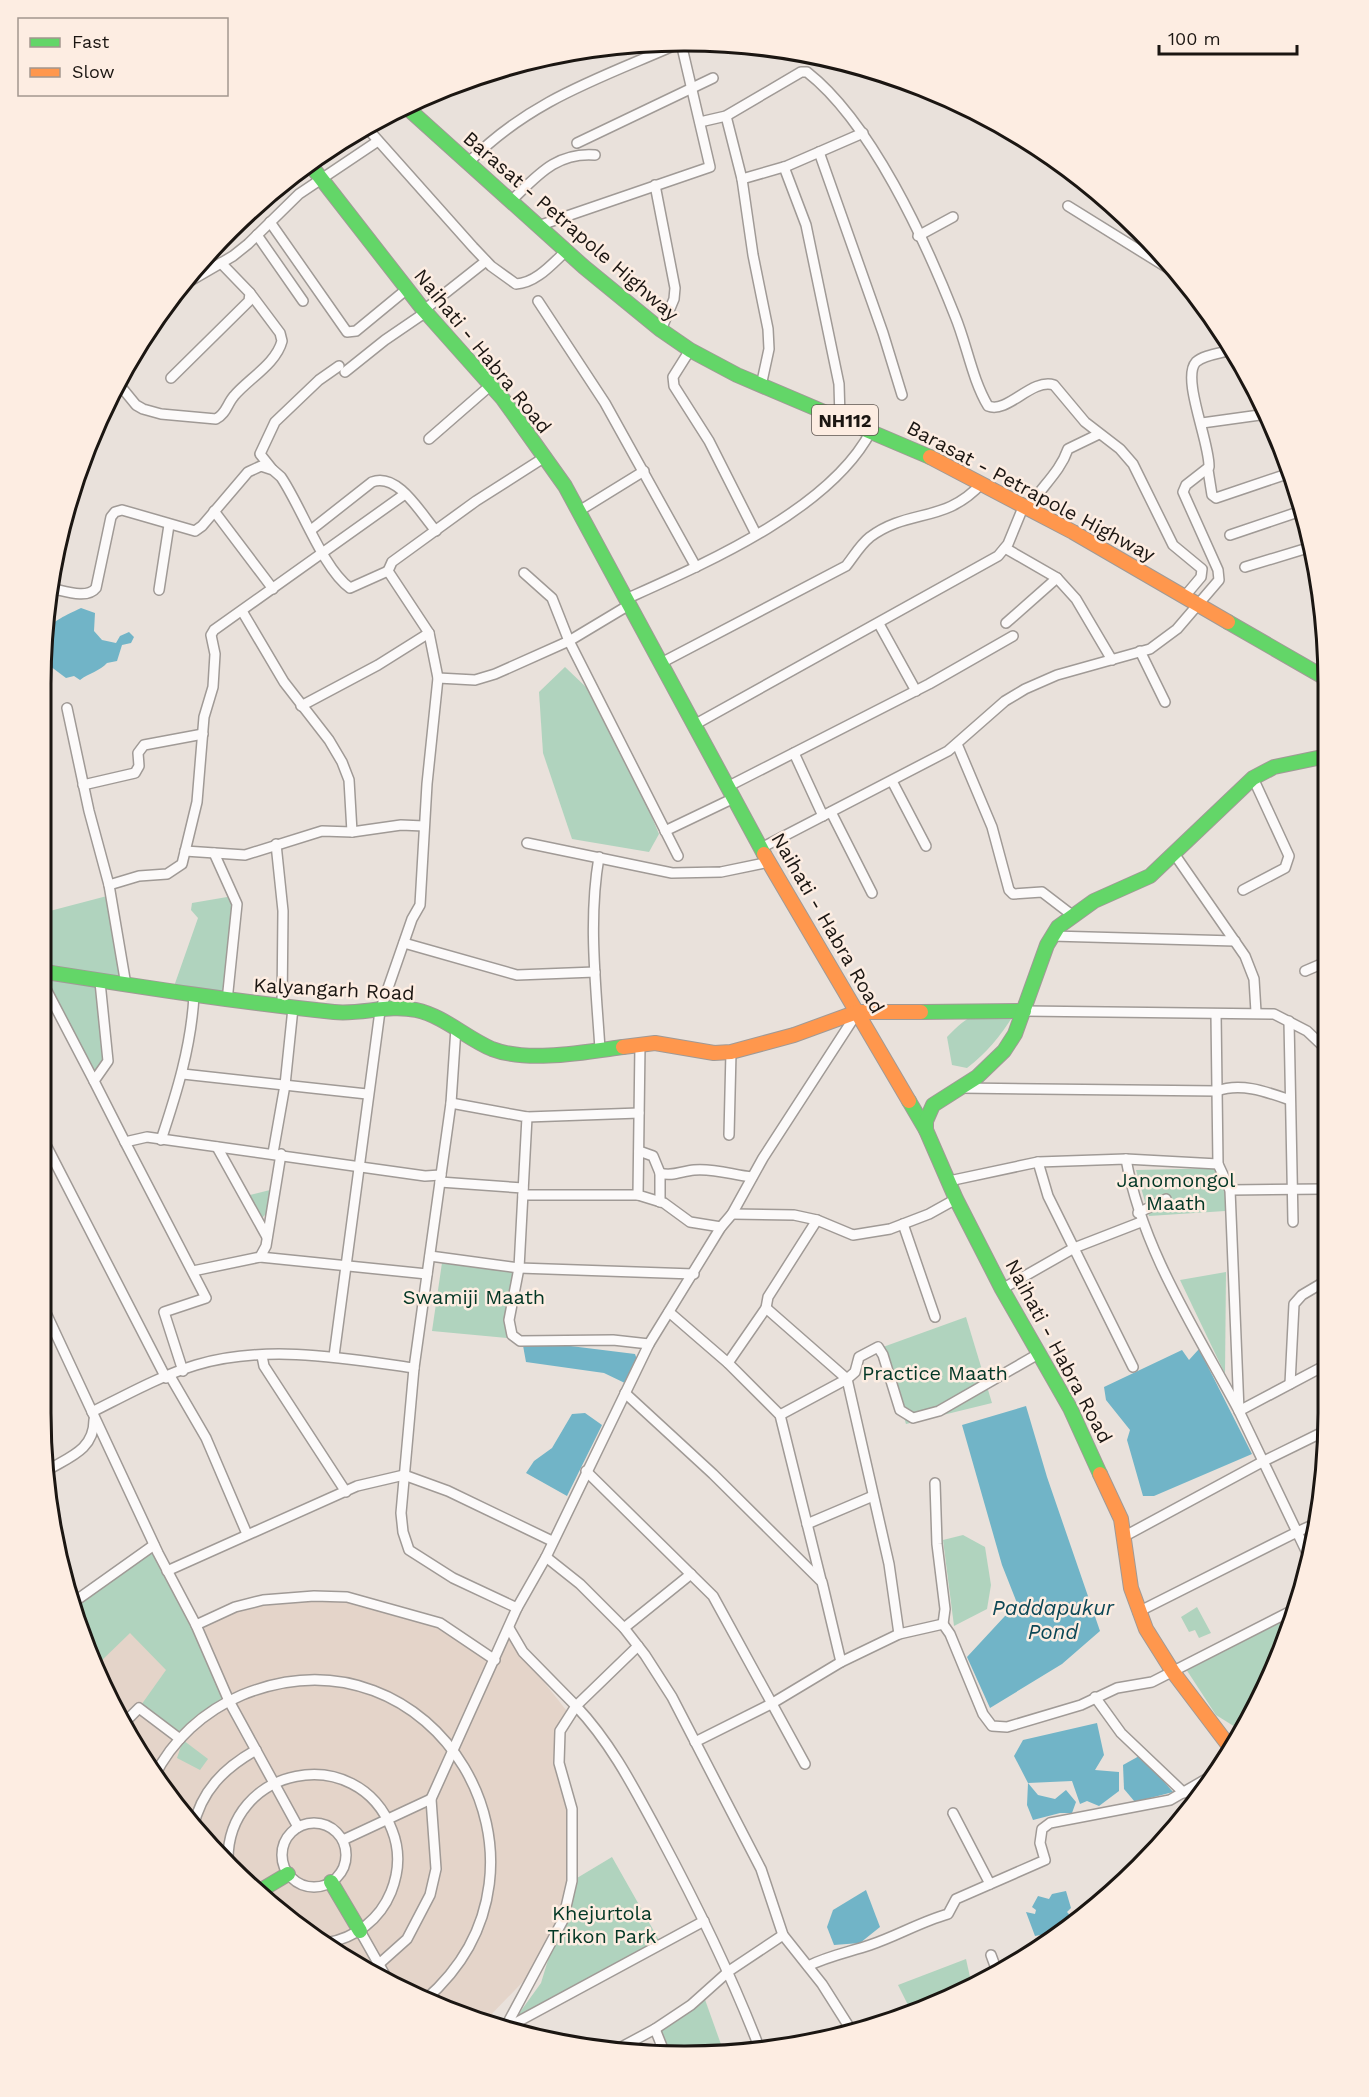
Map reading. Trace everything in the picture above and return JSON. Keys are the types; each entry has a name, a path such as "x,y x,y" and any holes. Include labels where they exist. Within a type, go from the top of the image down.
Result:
{"main road":[{"name":"Barasat - Petrapole Highway","path":"412,112 566,251 661,330 690,350 762,386 871,431 982,483 1185,596 1318,674"},
{"name":"Naihati - Habra Road","path":"315,171 425,311 491,385 579,511 760,848 926,1130 956,1198 1002,1288 1040,1353 1101,1472 1121,1518 1131,1588 1146,1629 1173,1672 1225,1741"},
{"path":"926,1130 926,1121 933,1105 977,1077 1004,1051 1015,1034 1052,936 1072,915 1150,876 1175,855 1253,778 1274,767 1318,758"},
{"name":"Kalyangarh Road","path":"51,973 227,1001 340,1013 380,1011 390,1008 416,1010 456,1028 492,1049 515,1055 640,1044 714,1053 731,1052 794,1035 857,1012 1024,1011"},
{"path":"265,1888 288,1874"},
{"path":"331,1882 360,1931"}],"street":[{"path":"538,226 710,167 683,51"},
{"path":"468,163 502,130 540,106 568,91 661,52"},
{"path":"700,122 726,116 796,74 807,72 848,111 863,133 918,236 956,316 988,406 1000,406 1047,383 1054,386 1085,422 1133,464 1173,545 1202,569 1201,577 1185,596"},
{"path":"577,142 713,78"},
{"path":"726,116 742,179 753,255 768,329 769,349 762,386"},
{"path":"742,179 784,167 863,133"},
{"path":"372,134 486,261 510,281 520,284 539,275 566,251"},
{"path":"203,274 221,263 257,235 299,194 378,141"},
{"path":"819,152 883,333 902,395"},
{"path":"510,201 551,163 580,154 595,155"},
{"path":"784,167 798,201 808,236 839,384 840,418"},
{"path":"655,185 675,288 674,299 661,330"},
{"path":"1068,206 1153,259"},
{"path":"918,236 953,217"},
{"path":"270,222 347,332 356,331 407,289"},
{"path":"257,235 303,301"},
{"path":"486,261 425,311 385,340 342,369 319,380 275,422 260,454 290,490 323,554 344,584 350,588 388,571 392,562 476,501 544,458"},
{"path":"124,390 136,405 151,412 216,419 222,416 232,398 273,357 282,341 280,333 250,293 221,263"},
{"path":"171,378 246,305 250,293"},
{"path":"538,301 605,403 696,567"},
{"path":"690,350 673,376 674,386 709,441 756,534"},
{"path":"1223,352 1198,360 1192,367 1192,387 1210,463 1208,470 1212,495 1216,498 1282,476"},
{"path":"429,439 491,385"},
{"path":"1202,423 1258,415"},
{"path":"438,678 475,680 495,674 569,641 628,602 798,510 856,455 871,431"},
{"path":"694,725 990,561 1005,548 1026,506 1063,465 1068,448 1099,434"},
{"path":"58,590 85,594 93,592 96,588 111,517 115,512 122,510 195,531 253,468 261,466 273,470"},
{"path":"760,848 892,781 957,744 1005,701 1026,689 1057,675 1140,651 1164,640 1177,629 1219,580 1218,570 1183,492 1186,485 1208,470"},
{"path":"579,511 644,471"},
{"path":"311,530 372,482 380,479 390,480 436,531"},
{"path":"661,663 846,566 856,551 884,529 903,520 953,507 969,497 982,483"},
{"path":"109,885 139,876 167,874 182,864 196,802 203,734 215,664 211,635 405,495"},
{"path":"214,511 273,589"},
{"path":"1230,536 1294,514"},
{"path":"159,590 169,525"},
{"path":"1005,548 1057,578 1076,599 1112,660"},
{"path":"1245,567 1303,549"},
{"path":"334,1356 367,1094 380,1011 420,905 424,826 438,678 429,633 388,571"},
{"path":"524,573 552,598 569,641 678,856"},
{"path":"1006,623 1057,578"},
{"path":"242,611 301,706 329,740 342,762 349,780 352,832"},
{"path":"879,624 916,691"},
{"path":"301,706 378,665 429,633"},
{"path":"665,831 794,753 916,691 1013,636"},
{"path":"1140,651 1165,702"},
{"path":"67,708 83,785 109,885 126,985"},
{"path":"83,785 135,773 139,766 138,753 144,745 203,734"},
{"path":"957,744 992,827 1009,890 1013,894 1042,892 1072,915"},
{"path":"794,753 872,893"},
{"path":"1243,890 1285,868 1289,856 1253,778"},
{"path":"892,781 926,846"},
{"path":"185,851 244,855 322,831 352,832 401,825 424,826"},
{"path":"527,843 672,873 721,872 769,862"},
{"path":"260,1257 266,1246 285,1085 287,1007 283,911 276,844"},
{"path":"214,853 237,904 227,1001"},
{"path":"1175,855 1235,941 1251,969 1256,1012"},
{"path":"599,857 595,881 595,972 600,1049"},
{"path":"1052,936 1235,941"},
{"path":"404,943 517,975 595,972"},
{"path":"1305,971 1318,965"},
{"path":"94,1081 108,1061 100,981"},
{"path":"161,1140 183,1074 192,1035 194,996"},
{"path":"51,999 206,1298 164,1312 183,1371"},
{"path":"1024,1011 1216,1014 1256,1012 1274,1014 1289,1021 1307,1031 1318,1041"},
{"path":"380,1964 407,1939 430,1895 436,1869 431,1799 518,1608 546,1557 649,1344 857,1012"},
{"path":"1216,1014 1218,1164 1230,1190 1239,1412"},
{"path":"1289,1021 1290,1189 1293,1222"},
{"path":"456,1028 451,1103 414,1368 402,1523 409,1550 453,1578 518,1608"},
{"path":"638,1195 640,1044"},
{"path":"729,1135 731,1052"},
{"path":"183,1074 367,1094"},
{"path":"958,1088 1217,1091 1226,1087 1257,1089 1290,1100"},
{"path":"451,1103 527,1118 639,1113"},
{"path":"527,1118 519,1268 509,1320 512,1335 520,1341 613,1340 649,1344"},
{"path":"125,1142 147,1137 277,1154 523,1192 638,1195 660,1202 690,1222 721,1227"},
{"path":"217,1147 267,1237"},
{"path":"639,1151 653,1156 660,1173 660,1202"},
{"path":"51,1155 168,1377 206,1438 247,1534"},
{"path":"949,1181 1038,1162 1126,1159 1218,1164"},
{"path":"1126,1159 1140,1217 1304,1546"},
{"path":"1038,1162 1045,1189 1133,1367"},
{"path":"660,1173 722,1171 752,1177"},
{"path":"1230,1190 1318,1189"},
{"path":"732,1214 774,1213 817,1220 853,1235 890,1229 956,1198"},
{"path":"1002,1288 1074,1248 1140,1217 1166,1199"},
{"path":"728,1363 766,1308 768,1297 817,1220"},
{"path":"903,1224 934,1317"},
{"path":"430,1256 519,1268 694,1274"},
{"path":"193,1271 260,1257 427,1274"},
{"path":"1290,1384 1294,1304 1310,1288 1318,1285"},
{"path":"766,1308 847,1379 889,1564 899,1634"},
{"path":"669,1312 728,1363 780,1415 841,1662"},
{"path":"51,1323 154,1545 196,1625 229,1701 298,1827"},
{"path":"780,1415 847,1379 855,1372 859,1357 878,1347 884,1355 900,1410 913,1418 939,1411 1040,1353"},
{"path":"93,1415 197,1365 261,1356 334,1356 414,1368"},
{"path":"261,1356 264,1366 346,1492"},
{"path":"1239,1412 1318,1369"},
{"path":"625,1393 713,1474 822,1582"},
{"path":"53,1467 85,1448 94,1434 93,1415"},
{"path":"1125,1536 1317,1435"},
{"path":"586,1471 713,1596 805,1764"},
{"path":"167,1571 247,1534 294,1517 357,1486 404,1475 448,1491 552,1542"},
{"path":"934,1483 937,1544 945,1609 942,1624 950,1634 983,1714 992,1726 1007,1727 1081,1705 1117,1688 1152,1682 1285,1614"},
{"path":"807,1524 873,1496"},
{"path":"1138,1612 1307,1527"},
{"path":"79,1595 154,1545"},
{"path":"546,1557 580,1584 624,1628 672,1698 761,1869 783,1935 808,1966 847,2024"},
{"path":"624,1628 691,1574"},
{"path":"196,1625 235,1607 263,1600 314,1596 347,1597 440,1623 495,1660"},
{"path":"695,1742 771,1704 841,1662 899,1634 942,1624"},
{"path":"509,1628 523,1652 576,1706 610,1746 729,1971 757,2042"},
{"path":"512,2021 563,1920 573,1881 572,1809 559,1763 560,1731 576,1706 638,1646"},
{"path":"160,1768 180,1739 203,1718 229,1701 262,1687 297,1681 344,1684 367,1689 400,1703 429,1723 453,1749 476,1786 484,1807 492,1850 489,1893 476,1935 453,1972 432,1993"},
{"path":"1095,1697 1121,1733 1184,1793"},
{"path":"130,1717 139,1708 180,1739"},
{"path":"197,1817 206,1792 224,1772 256,1750"},
{"path":"229,1852 231,1835 237,1819 253,1798 274,1783 306,1774 338,1778 367,1794 388,1819 396,1839 398,1860 395,1881 387,1901 375,1918 360,1931 337,1941"},
{"path":"808,1966 834,1954 885,1939 923,1921 948,1914 956,1899 1045,1860 1040,1843 1042,1829 1050,1823 1170,1800 1196,1786"},
{"path":"343,1840 431,1799"},
{"path":"954,1813 990,1884"},
{"path":"315,1822 331,1827 343,1840 347,1858 340,1876 331,1882 324,1886 306,1886 288,1874 282,1859 285,1840 298,1827 315,1822"},
{"path":"518,2023 704,1921"},
{"path":"360,1931 382,1969"},
{"path":"628,2044 691,2005 729,1971 783,1935"},
{"path":"991,1955 995,1964"},
{"path":"655,2029 661,2045"}],"shaded area":[{"path":"347,1597 440,1623 494,1659 506,1634 570,1715 555,1745 572,1828 572,1881 542,1962 491,2015 442,1998 368,1961 299,1915 237,1860 182,1798 136,1729 116,1693 86,1619 196,1624 263,1600"}],"green space":[{"path":"565,667 587,688 634,775 659,834 649,852 572,839 543,753 539,692"},
{"path":"107,896 126,985 96,980 105,1059 95,1076 51,992 51,911"},
{"path":"233,896 227,1001 172,992 198,918 191,910 192,903"},
{"path":"1015,1013 994,1043 975,1062 967,1068 952,1065 947,1037 970,1017"},
{"name":"Janomongol Maath","path":"1226,1168 1225,1211 1149,1216 1136,1170"},
{"path":"270,1190 268,1212 262,1218 250,1195"},
{"name":"Swamiji Maath","path":"443,1256 514,1262 507,1338 432,1331"},
{"path":"1226,1272 1225,1374 1180,1280"},
{"name":"Practice Maath","path":"966,1317 992,1403 906,1424 883,1347"},
{"path":"963,1535 985,1547 991,1585 987,1609 954,1626 943,1540"},
{"path":"154,1545 229,1701 180,1739 139,1708 166,1670 130,1633 102,1661 80,1600"},
{"path":"1197,1607 1211,1633 1199,1638 1195,1630 1189,1632 1181,1617"},
{"path":"1281,1610 1284,1615 1270,1655 1234,1726 1216,1715 1184,1666"},
{"path":"183,1740 208,1759 200,1770 177,1758"},
{"name":"Khejurtola Trikon Park","path":"612,1857 659,1940 515,2019 541,1983 572,1881"},
{"path":"966,1959 970,1978 927,1998 908,2005 898,1985"},
{"path":"703,1994 721,2045 662,2045 655,2029"}],"water":[{"path":"81,608 95,613 94,631 102,640 116,643 120,636 129,632 134,637 131,643 122,645 117,661 107,663 80,680 74,676 66,678 51,667 54,623"},
{"path":"522,1340 635,1354 640,1368 629,1385 604,1373 526,1362"},
{"path":"1199,1349 1252,1454 1154,1496 1143,1496 1127,1440 1130,1430 1106,1400 1104,1387 1182,1350 1189,1360"},
{"name":"Paddapukur Pond","path":"1026,1406 1047,1477 1100,1631 1062,1664 990,1708 967,1657 1017,1603 1002,1565 962,1425"},
{"path":"585,1413 602,1425 567,1496 526,1473 534,1461 552,1448 572,1414"},
{"path":"1097,1723 1104,1755 1095,1770 1119,1772 1119,1791 1099,1806 1087,1801 1080,1804 1072,1781 1028,1783 1014,1756 1023,1740"},
{"path":"1141,1755 1173,1792 1135,1802 1124,1789 1123,1765"},
{"path":"1028,1783 1038,1795 1055,1799 1066,1790 1076,1802 1072,1813 1060,1813 1033,1820 1027,1805"},
{"path":"866,1890 880,1927 860,1943 834,1945 827,1927 833,1910"},
{"path":"1066,1891 1071,1908 1067,1912 1070,1915 1042,1935 1035,1936 1026,1912 1035,1914 1036,1910 1032,1907 1038,1896 1049,1899 1052,1894"}],"traffic: fast":[{"path":"412,112 584,267 661,330 690,350 737,375 930,457"},
{"path":"315,171 422,308 503,399 565,486 764,854"},
{"path":"1228,622 1318,674"},
{"path":"926,1130 926,1121 933,1105 977,1077 1004,1051 1015,1034 1047,945 1058,927 1094,901 1150,876 1253,778 1274,767 1318,758"},
{"path":"51,973 226,999 344,1013 406,1008 436,1017 492,1049 506,1053 540,1056 623,1047"},
{"path":"921,1012 1024,1011"},
{"path":"909,1101 926,1130 956,1199 1002,1289 1070,1408 1100,1474"},
{"path":"265,1888 288,1874"},
{"path":"331,1882 360,1931"}],"traffic: slow":[{"path":"930,457 1073,532 1228,622"},
{"path":"764,854 909,1101"},
{"path":"623,1047 655,1043 714,1053 731,1052 794,1035 857,1012 921,1012"},
{"path":"1100,1474 1121,1519 1131,1588 1146,1629 1173,1672 1225,1741"}]}
